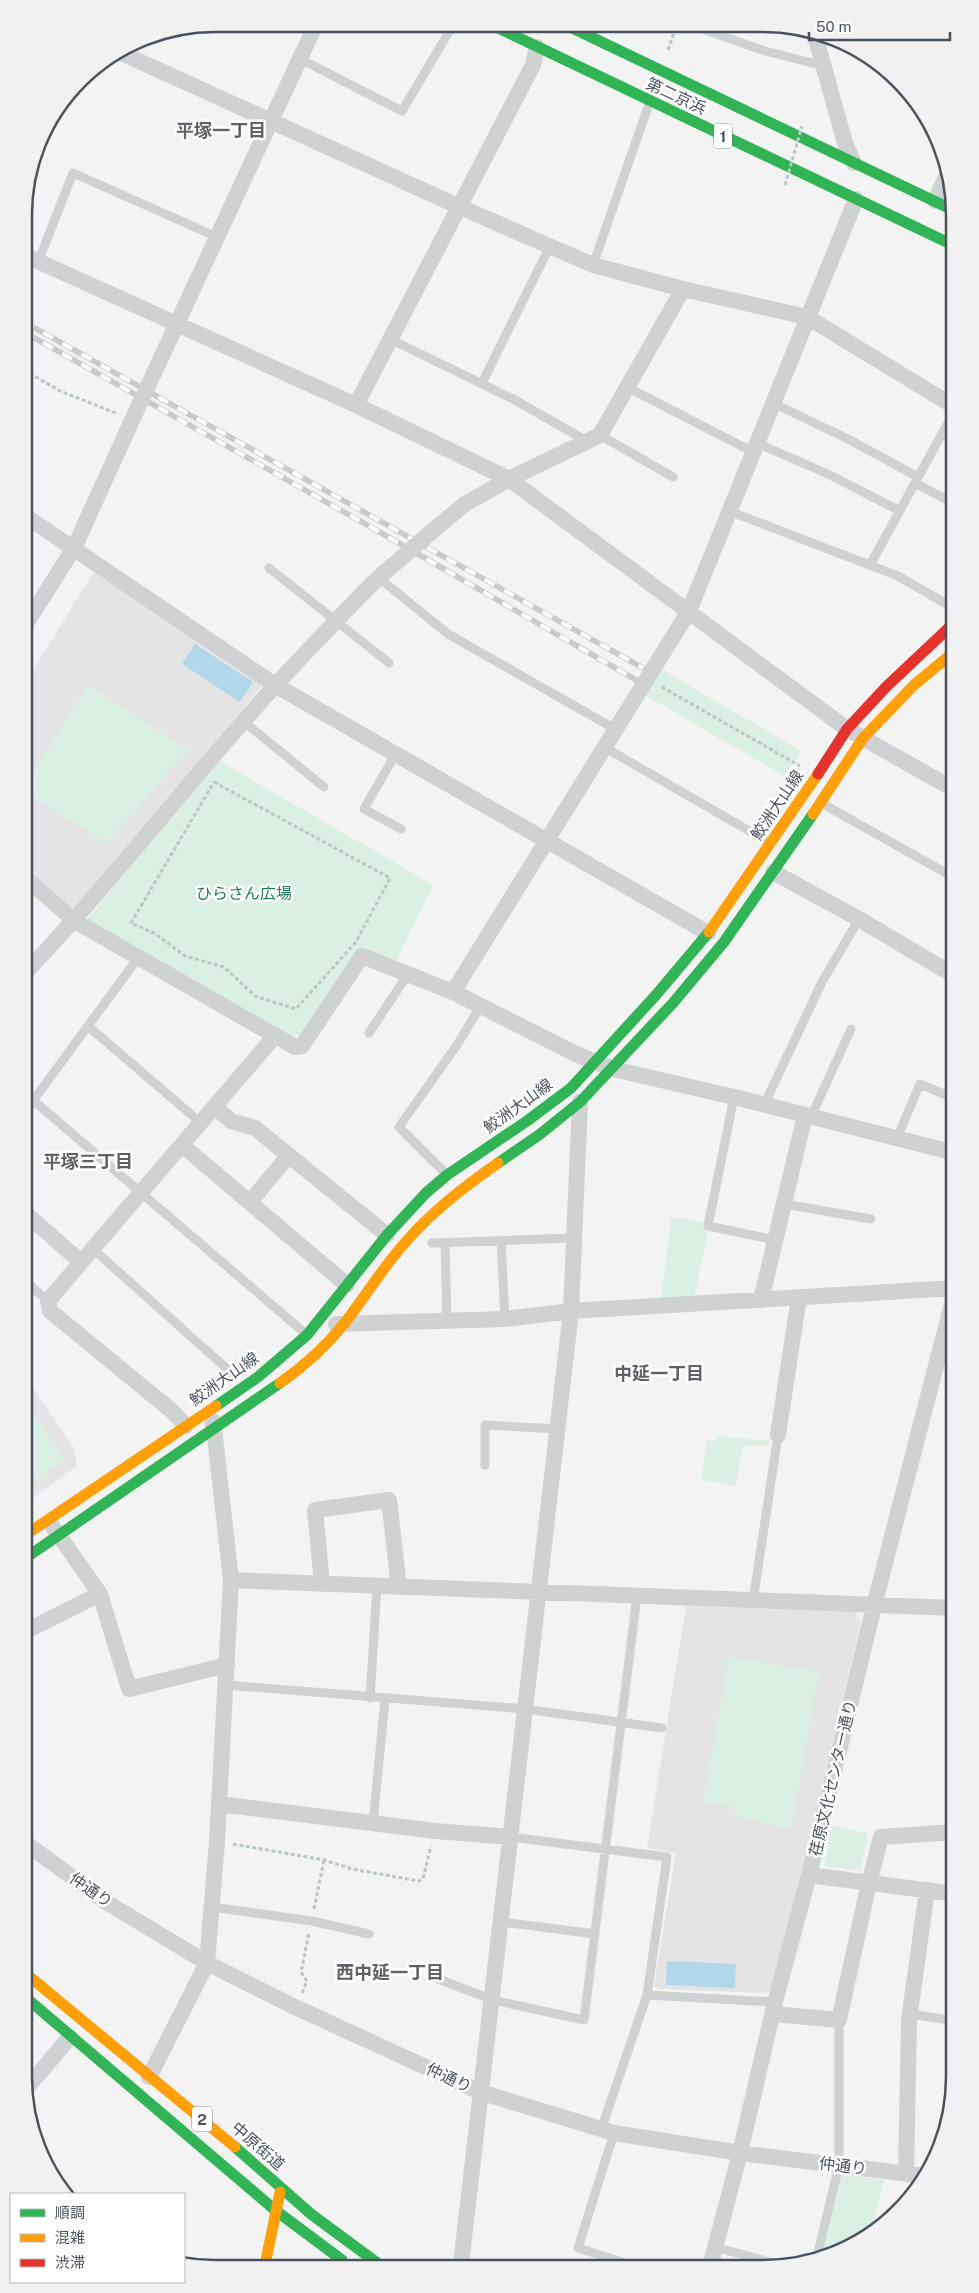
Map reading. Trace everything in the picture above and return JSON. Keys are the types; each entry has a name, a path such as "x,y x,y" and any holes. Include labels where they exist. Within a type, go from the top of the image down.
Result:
{"main road":[{"name":"第二京浜","path":"504,32 946,242"},
{"name":"第二京浜","path":"580,32 946,206"},
{"name":"鮫洲大山線","path":"32,1530 258,1377 307,1335 386,1235 409,1209 447,1175 571,1088 656,995 708,933 772,844 847,729 886,687 946,630"},
{"name":"鮫洲大山線","path":"32,1554 291,1375 324,1346 343,1325 402,1246 422,1224 461,1189 539,1135 580,1102 673,1003 724,942 821,802 862,738 914,685 946,658"},
{"name":"中原街道","path":"32,1979 239,2150 311,2214 373,2260"},
{"name":"2","path":"32,2003 275,2210 342,2260"},
{"path":"266,2260 281,2188"}],"street":[{"path":"32,614 74,548 312,32"},
{"path":"816,40 845,143 854,164"},
{"path":"356,405 533,65 537,48"},
{"path":"127,55 270,122 593,265 683,289 807,317 946,403"},
{"path":"935,201 944,186"},
{"path":"453,992 689,611 856,199"},
{"path":"32,258 356,405 509,479 847,729 946,785"},
{"path":"32,966 75,920 275,685 378,577 465,504 509,479 594,438 627,387 683,289"},
{"path":"32,520 275,685 548,839 708,933"},
{"path":"773,872 859,919 946,971"},
{"path":"32,884 75,920 295,1048 302,1046 362,956 453,992 594,1063 946,1151"},
{"path":"186,1426 172,1412 50,1311 48,1301 274,1036"},
{"path":"462,2260 480,2092 502,1922 510,1837 559,1429 571,1311 580,1102"},
{"path":"215,1107 232,1120 255,1128 386,1235"},
{"path":"761,1300 808,1116"},
{"path":"182,1145 347,1285"},
{"path":"250,1202 289,1155"},
{"path":"32,1219 81,1262"},
{"path":"318,1321 343,1325 505,1319 571,1311 946,1289"},
{"path":"778,1435 799,1297"},
{"name":"荏原文化センター通り","path":"713,2255 740,2153 774,2008 810,1875 874,1606 946,1327"},
{"path":"149,2077 207,1962 212,1907 231,1580 214,1428 209,1411"},
{"path":"322,1584 314,1510 389,1500 399,1587"},
{"path":"48,1519 100,1594 129,1689 227,1665"},
{"path":"231,1580 946,1608"},
{"path":"32,1628 100,1594"},
{"path":"219,1804 435,1831 510,1837"},
{"path":"774,2008 838,2020 881,1836 946,1832"},
{"name":"仲通り","path":"32,1848 106,1902 207,1962 295,2007 480,2092 607,2132 740,2153 918,2175"},
{"path":"810,1875 946,1893"},
{"path":"906,2174 910,2014 927,1890"},
{"path":"32,2081 70,2036"}],"lane":[{"path":"300,59 402,111 449,32"},
{"path":"711,32 765,51 824,66"},
{"path":"593,265 645,118 649,101"},
{"path":"32,256 74,173 217,237"},
{"path":"482,384 550,246"},
{"path":"390,338 672,477"},
{"path":"627,387 755,447 830,475 900,511"},
{"path":"773,403 850,440 946,498"},
{"path":"870,565 946,426"},
{"path":"729,511 898,576 946,604"},
{"path":"269,568 389,664"},
{"path":"378,577 448,634 615,729"},
{"path":"243,721 324,787"},
{"path":"604,747 772,844"},
{"path":"396,753 364,810 401,829"},
{"path":"821,802 946,873"},
{"path":"764,1105 822,982 859,919"},
{"path":"32,1103 138,958"},
{"path":"370,1034 408,974"},
{"path":"447,1175 399,1127 452,1053 480,1007"},
{"path":"89,1027 201,1123"},
{"path":"808,1116 851,1029"},
{"path":"897,1138 920,1084 946,1095"},
{"path":"734,1097 708,1226 775,1240"},
{"path":"34,1101 307,1335"},
{"path":"784,1204 871,1219"},
{"path":"432,1243 574,1238"},
{"path":"501,1240 505,1319"},
{"path":"445,1243 448,1321"},
{"path":"93,1249 235,1376"},
{"path":"32,1287 48,1301"},
{"path":"485,1465 485,1425 559,1429"},
{"path":"753,1601 778,1435"},
{"path":"370,1698 377,1586"},
{"path":"433,1977 492,2000 584,2020 636,1596"},
{"path":"226,1685 385,1700 525,1710 662,1728"},
{"path":"373,1823 385,1700"},
{"path":"510,1837 606,1851 667,1857 646,1996 607,2132 578,2248 616,2260"},
{"path":"212,1907 312,1921 369,1934"},
{"path":"502,1922 595,1934"},
{"path":"646,1996 774,2008"},
{"path":"910,2014 946,2020"},
{"path":"818,2252 839,2165 838,2020"},
{"path":"713,2255 750,2260"}],"path":[{"path":"666,54 674,32"},
{"path":"784,185 802,126"},
{"path":"32,374 60,390 133,418"},
{"path":"646,678 804,768"},
{"path":"214,782 390,878 356,942 296,1009 255,996 224,967 185,956 154,933 131,923 214,782"},
{"path":"217,1842 324,1860 352,1869 419,1881 423,1879 435,1831"}],"shaded area":[{"path":"94,572 259,678 261,687 76,906 69,908 32,876 32,671"},
{"path":"32,1387 74,1448 77,1466 32,1498"},
{"path":"686,1606 855,1612 861,1622 773,1990 764,1993 660,1989 654,1986 676,1853 647,1848"}],"green space":[{"path":"661,669 801,751 784,776 645,695"},
{"path":"88,685 188,750 107,843 32,797 32,773"},
{"name":"ひらさん広場","path":"218,760 433,885 395,964 358,949 303,1034 291,1036 87,920"},
{"path":"671,1217 706,1222 705,1228 708,1232 694,1298 661,1302"},
{"path":"32,1410 64,1459 32,1483"},
{"path":"717,1436 770,1441 769,1446 743,1445 736,1486 701,1480 707,1440 715,1441"},
{"path":"729,1657 819,1672 791,1829 734,1816 735,1808 703,1802"},
{"path":"832,1826 868,1833 860,1871 824,1866"},
{"path":"840,2174 884,2180 873,2224 845,2242 820,2251"}],"water":[{"path":"195,644 253,682 240,702 182,664"},
{"path":"667,1961 736,1964 735,1988 666,1985"}],"railway":[{"path":"32,326 643,668"},
{"path":"32,336 385,535 636,680"}],"traffic: fast":[{"path":"507,32 946,242"},
{"path":"581,32 946,207"},
{"path":"498,1163 539,1135 580,1102 673,1003 724,942 813,814"},
{"path":"216,1406 258,1377 307,1335 387,1235 426,1193 447,1175 527,1121 571,1088 656,995 709,932"},
{"path":"32,1554 280,1383"},
{"path":"32,2003 275,2210 342,2260"},
{"path":"235,2147 311,2214 373,2260"}],"traffic: slow":[{"path":"813,814 863,738 914,685 946,658"},
{"path":"709,932 818,774"},
{"path":"280,1383 314,1356 330,1340 395,1254 414,1233 436,1211 498,1163"},
{"path":"32,1531 216,1406"},
{"path":"32,1979 235,2147"},
{"path":"266,2260 280,2192"}],"traffic: jam":[{"path":"818,774 847,729 886,687 946,630"}],"district":[{"name":"平塚一丁目","path":"221,130"},
{"name":"平塚三丁目","path":"88,1161"},
{"name":"中延一丁目","path":"659,1373"},
{"name":"西中延一丁目","path":"390,1972"}]}
